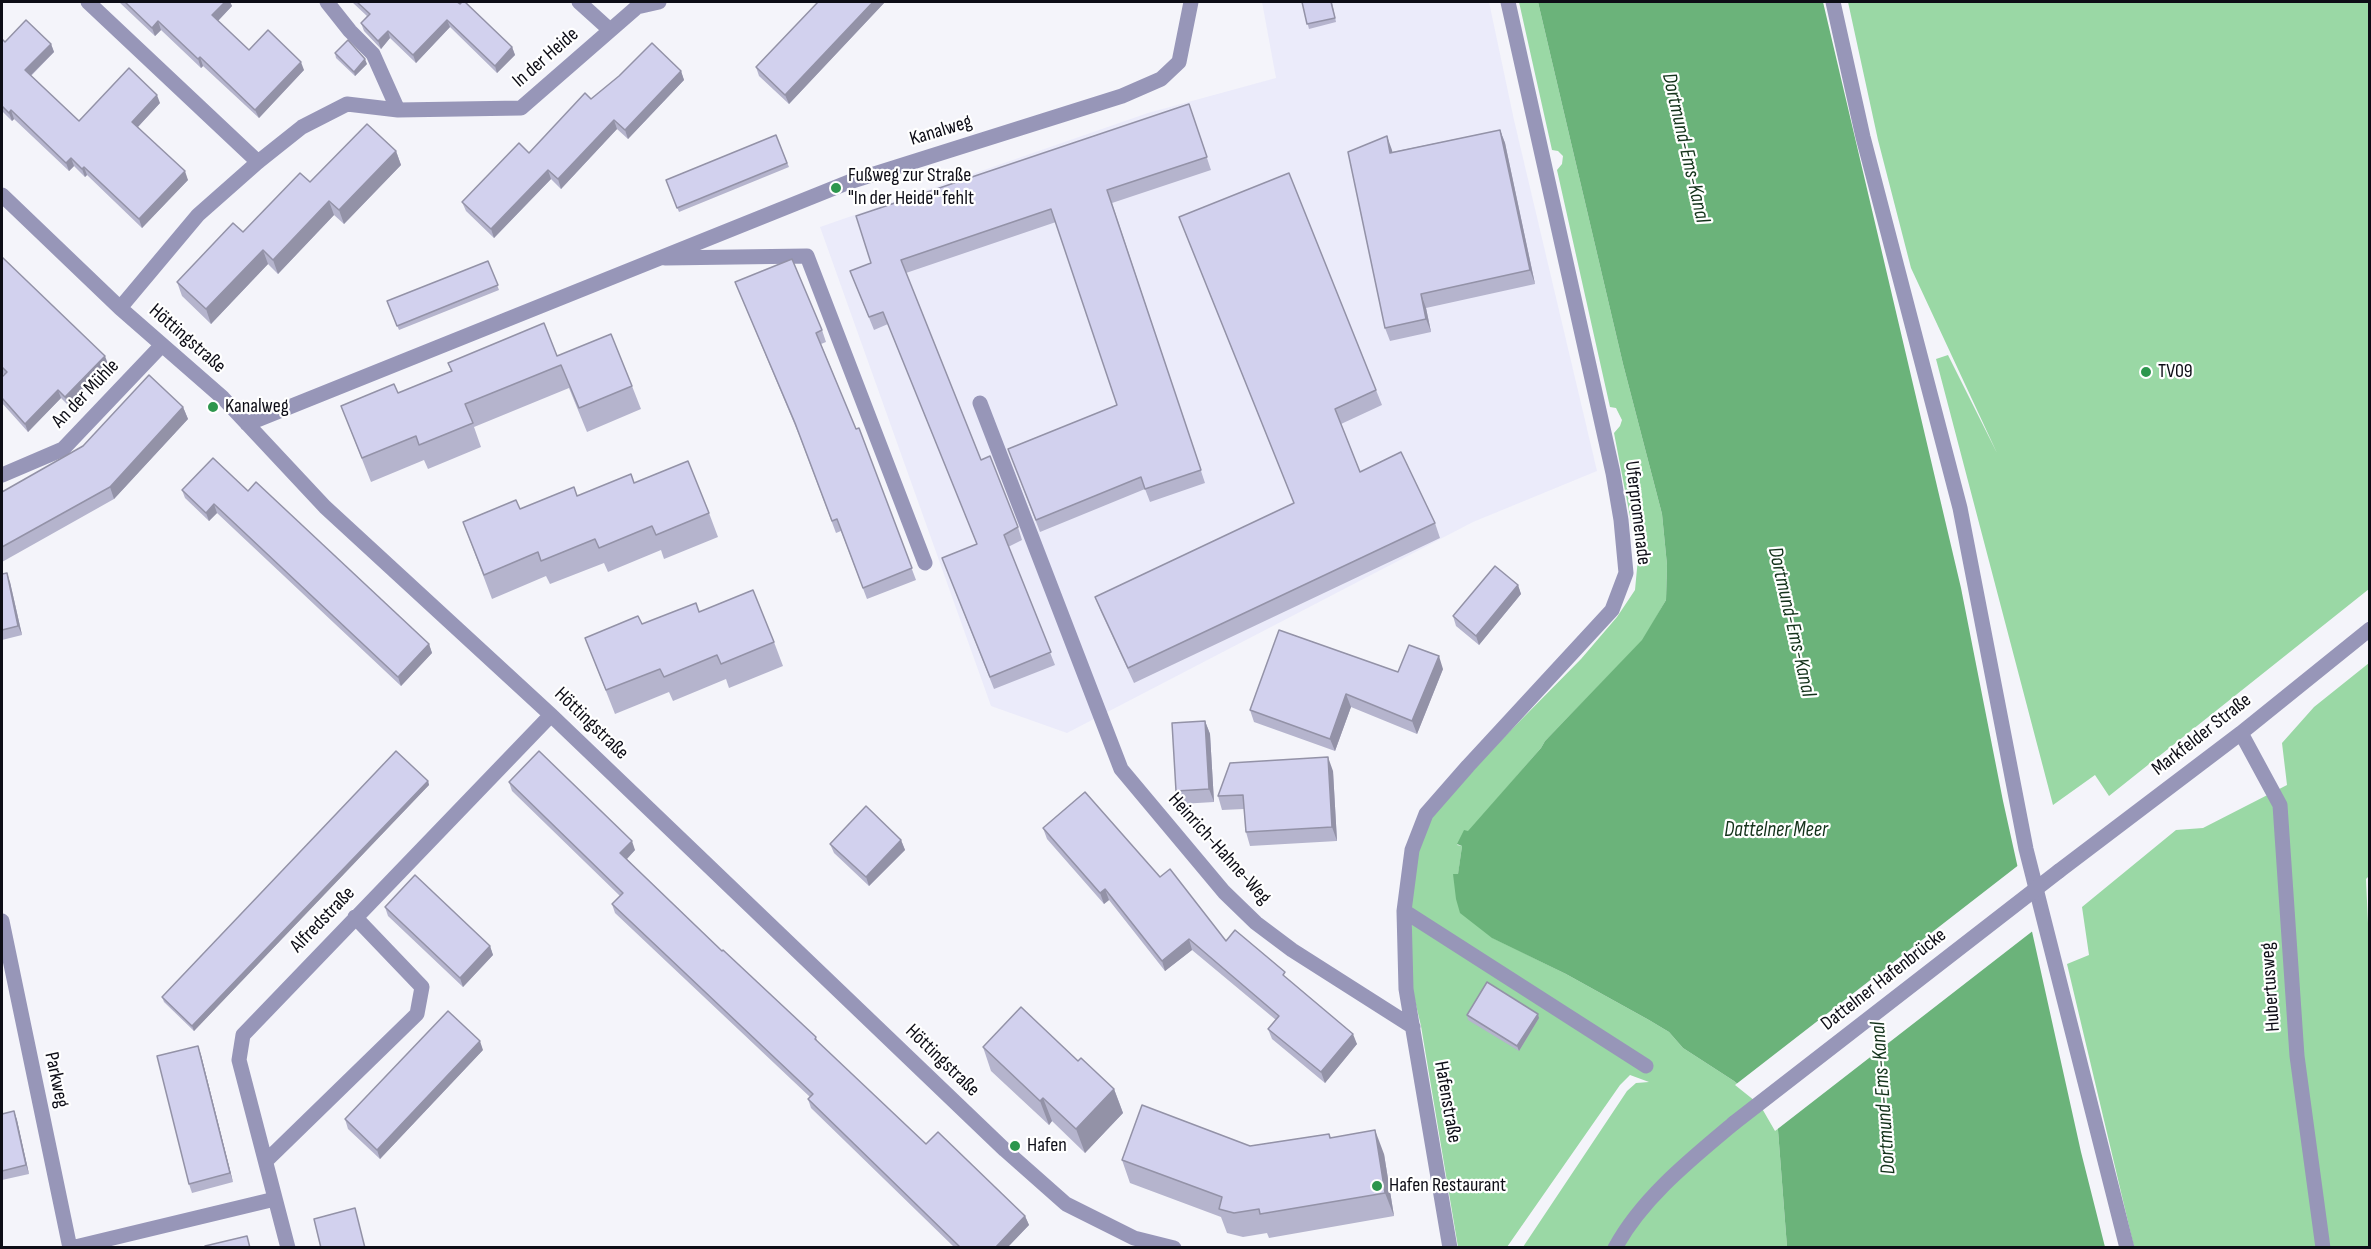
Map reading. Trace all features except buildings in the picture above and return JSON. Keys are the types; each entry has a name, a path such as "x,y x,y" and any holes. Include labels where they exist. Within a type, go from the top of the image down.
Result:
{"street":[{"path":"88,2 258,162"},
{"path":"327,2 350,31 373,54 398,110"},
{"name":"In der Heide","path":"579,2 609,30"},
{"name":"In der Heide","path":"120,308 198,215 302,127 347,104 398,110 521,108 637,7 659,2"},
{"name":"Kanalweg","path":"247,424 849,182 1122,96 1161,79 1179,62 1191,2"},
{"name":"Uferpromenade","path":"1406,964 1404,911 1412,850 1426,814 1612,610 1626,573 1621,520 1613,473 1508,2"},
{"path":"1833,2 1863,137 1960,508 2026,849 2127,1248"},
{"name":"Höttingstraße","path":"2,195 161,346 223,398 325,507 551,715 1005,1150 1065,1204 1134,1238 1174,1248"},
{"name":"Kanalweg","path":"656,258 807,256 925,563"},
{"name":"An der Mühle","path":"2,475 63,449 161,346"},
{"name":"Heinrich-Hahne-Weg","path":"980,403 1121,769 1224,892 1256,923 1292,950 1413,1027"},
{"name":"Markfelder Straße","path":"2059,871 2241,733 2370,630"},
{"name":"Alfredstraße","path":"288,1248 239,1060 243,1035 551,715"},
{"name":"Hubertusweg","path":"2241,733 2280,805 2296,1056 2323,1248"},
{"name":"Dattelner Hafenbrücke","path":"1615,1248 1624,1232 1678,1170 1734,1123 2059,871"},
{"path":"1404,911 1646,1066"},
{"path":"266,1161 417,1014 422,987 355,917"},
{"name":"Parkweg","path":"2,921 71,1248"},
{"name":"Hafenstraße","path":"1406,964 1406,989 1450,1248"},
{"path":"71,1248 275,1199"}],"shaded area":[{"path":"1262,2 1489,2 1514,120 1597,471 1473,522 1067,733 991,706 820,227 1148,113 1276,78"},
{"path":"1519,2 1538,2 1623,364 1662,514 1667,565 1666,600 1643,640 1545,741 1457,845 1462,846 1458,875 1453,874 1493,938 1566,974 1669,1032 1683,1048 1734,1081 1762,1103 1778,1130 1787,1247 1523,1247 1627,1091 1636,1083 1649,1082 1630,1075 1620,1085 1507,1247 1458,1247 1421,1026 1412,988 1411,901 1416,852 1426,825 1449,793 1581,659 1617,617 1635,590 1638,558 1614,433 1622,420 1616,408 1610,407 1557,170 1562,164 1563,156 1558,151 1552,150"},
{"name":"TV09","path":"1848,2 2369,2 2369,589 2109,796 2095,775 2053,805 1936,359 1948,355 1997,453 1911,268 1878,140"},
{"path":"2369,663 2370,875 2366,879 2370,968 2369,1247 2134,1247 2067,964 2089,955 2082,907 2176,830 2203,828 2287,785 2282,743 2314,707"}],"water":[{"name":"Dattelner Meer","path":"1538,2 1823,2 1961,588 2003,801 2081,1152 2105,1247 1787,1247 1778,1130 1762,1103 1734,1081 1683,1048 1669,1032 1566,974 1492,938 1460,913 1453,874 1458,874 1462,846 1457,844 1464,830 1468,831 1545,741 1642,640 1666,600 1667,565 1662,514 1623,364"}],"pier":[{"path":"2020,864 2034,930 1775,1131 1760,1105 1735,1085"}],"place":[{"name":"Fußweg zur Straße \"In der Heide\" fehlt","path":"836,188"},
{"name":"TV09","path":"2146,372"},
{"name":"Kanalweg","path":"213,407"},
{"name":"Hafen","path":"1015,1146"},
{"name":"Hafen Restaurant","path":"1377,1186"}],"water label":[{"name":"Dortmund-Ems-Kanal","path":"1685,148"},
{"name":"Dortmund-Ems-Kanal","path":"1791,622"},
{"name":"Dortmund-Ems-Kanal","path":"1884,1098"}]}
